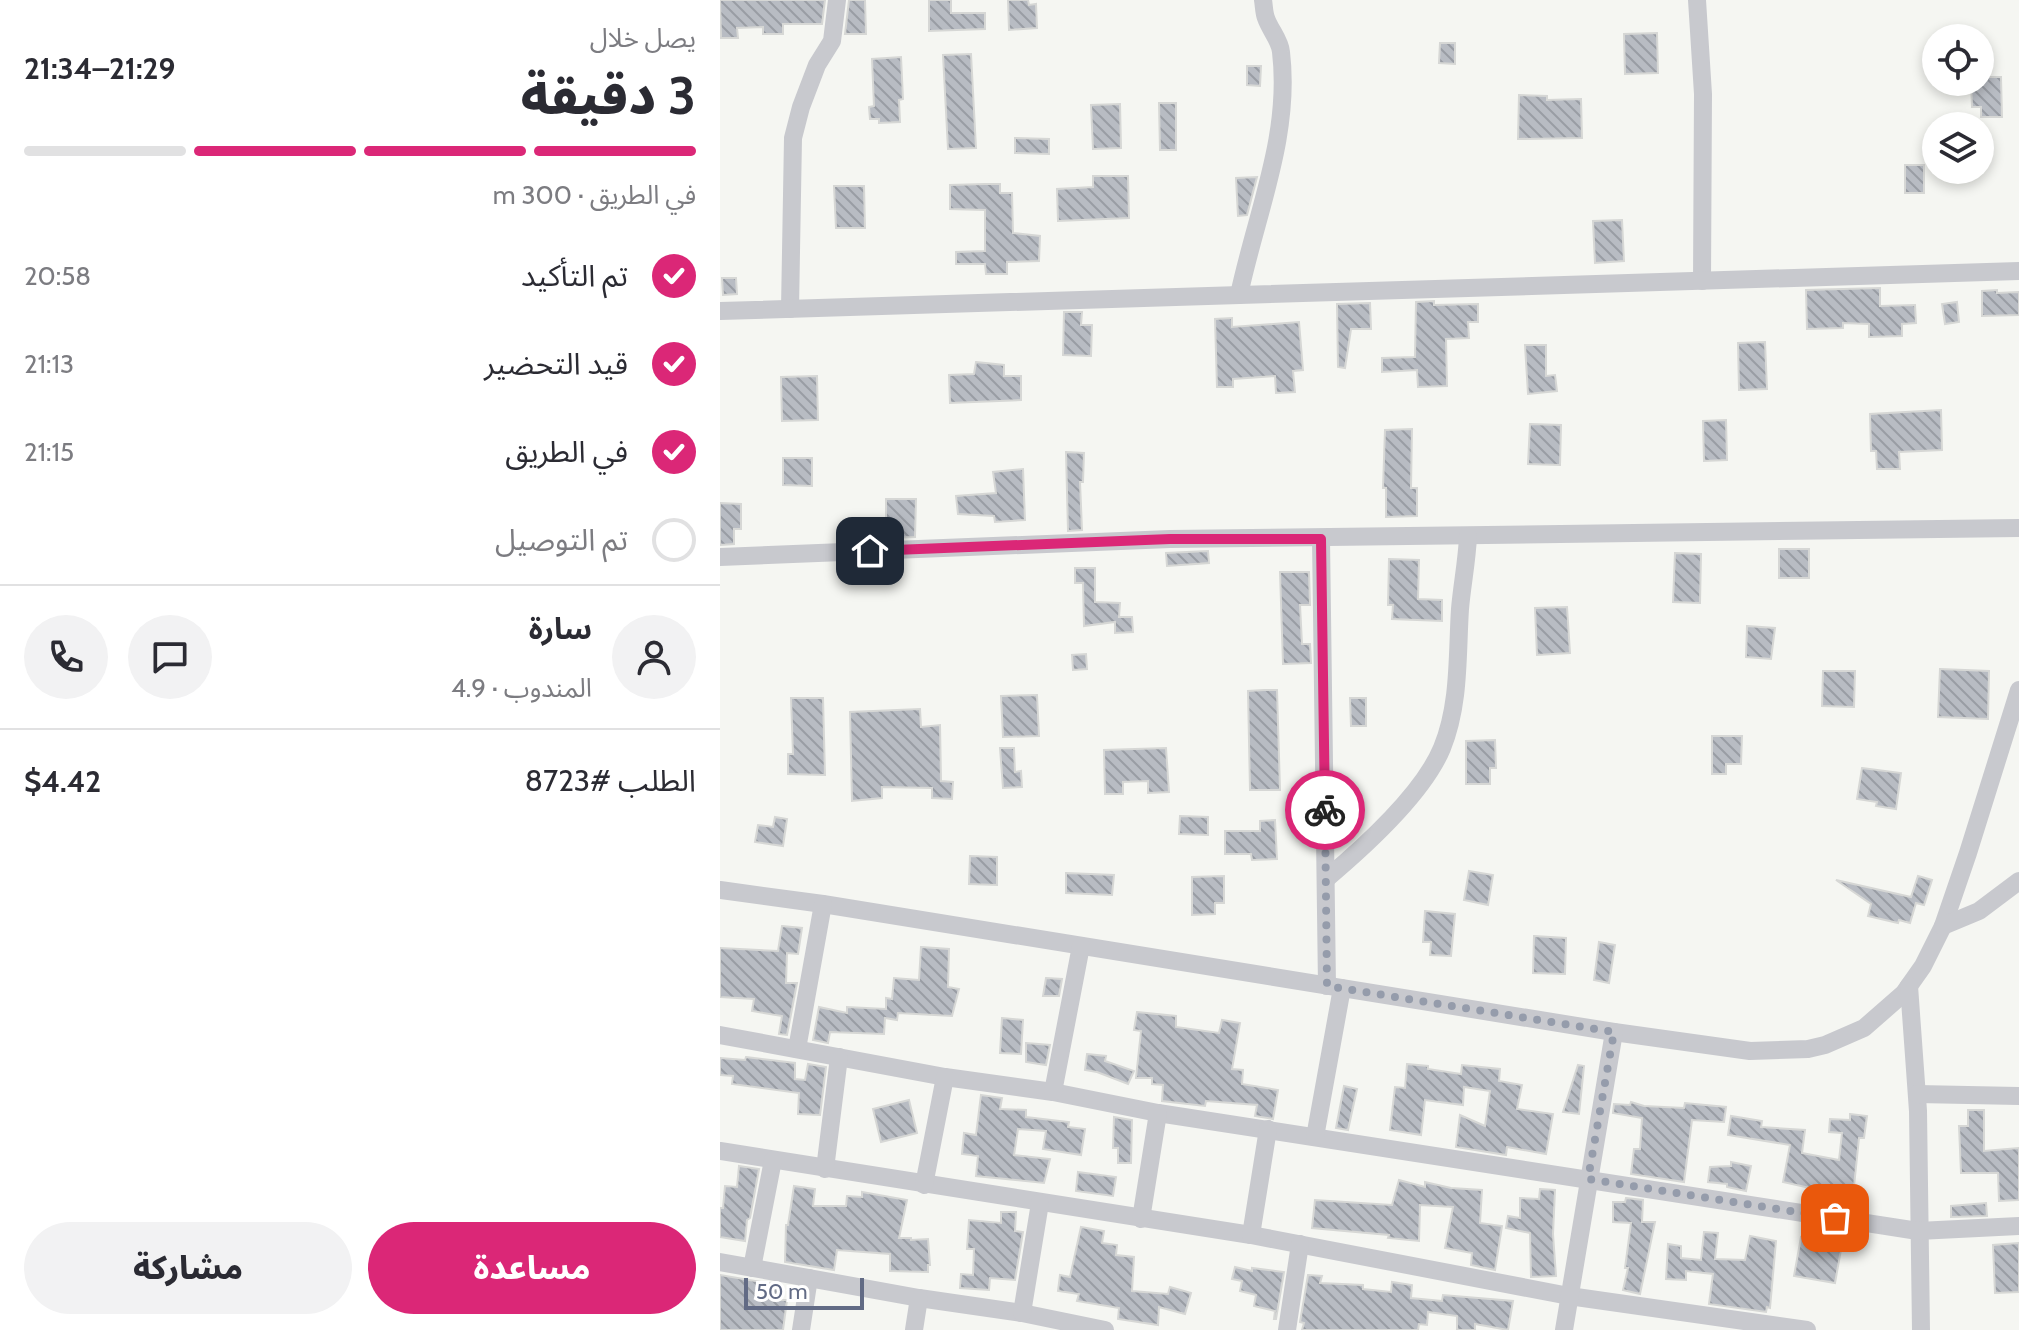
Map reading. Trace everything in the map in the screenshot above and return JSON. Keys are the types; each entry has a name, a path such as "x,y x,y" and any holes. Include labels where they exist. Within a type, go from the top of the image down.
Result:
{"street":[{"path":"790,309 793,138 817,65 832,41 837,0"},
{"path":"1239,295 1282,123 1281,47 1265,18 1263,0"},
{"path":"1697,0 1703,94 1702,281"},
{"path":"720,311 2019,271"},
{"path":"720,557 1170,539 2019,528"},
{"path":"1326,879 1348,861 1417,789 1442,747 1457,689 1468,536"},
{"path":"1315,1137 1334,987 1326,879 1321,539"},
{"path":"720,890 1614,1032 1750,1051 1808,1049 1864,1028 1909,986 1923,966 1943,926 2019,690"},
{"path":"1999,755 2019,739"},
{"path":"1943,926 1979,911 2019,881"},
{"path":"797,1049 823,904"},
{"path":"1053,1092 1081,946"},
{"path":"1909,986 1917,1094 1921,1330"},
{"path":"1564,1330 1614,1032"},
{"path":"720,1035 1158,1113 1918,1231 2019,1226"},
{"path":"825,1169 839,1057"},
{"path":"924,1185 945,1077"},
{"path":"1917,1094 2019,1096"},
{"path":"1141,1219 1158,1113"},
{"path":"1251,1235 1268,1129"},
{"path":"720,1151 1251,1235 1569,1296 1755,1326 1807,1330"},
{"path":"752,1268 773,1160"},
{"path":"1022,1313 1040,1203"},
{"path":"1287,1330 1300,1244"},
{"path":"720,1262 1105,1330"},
{"path":"801,1330 809,1278"},
{"path":"914,1330 919,1298"}],"building":[{"path":"720,0 825,0 822,24 783,24 783,34 763,34 763,27 737,28 738,38 721,38"},
{"path":"849,0 865,0 866,34 845,34"},
{"path":"929,0 951,0 951,13 985,13 985,29 929,31"},
{"path":"1008,0 1028,0 1029,5 1036,4 1037,28 1009,30"},
{"path":"1657,33 1658,73 1625,74 1624,34"},
{"path":"1440,43 1455,43 1455,64 1439,63"},
{"path":"971,54 976,148 948,149 943,55"},
{"path":"901,57 903,99 899,100 900,122 879,123 879,119 870,119 869,107 874,106 872,59"},
{"path":"1247,66 1261,66 1260,86 1247,85"},
{"path":"1994,77 2001,77 2002,117 1994,117 1994,112 1981,112 1981,107 1972,107 1972,96 1994,96"},
{"path":"1519,95 1547,96 1547,100 1581,99 1582,138 1518,139"},
{"path":"1159,103 1176,103 1176,150 1160,150"},
{"path":"1120,104 1121,148 1093,149 1091,105"},
{"path":"1015,138 1049,139 1049,154 1015,153"},
{"path":"1905,165 1922,165 1924,193 1905,193"},
{"path":"1093,176 1128,176 1129,218 1058,221 1057,189 1093,187"},
{"path":"1257,177 1247,215 1238,216 1236,178"},
{"path":"1000,184 1000,193 1012,193 1013,233 1040,236 1039,261 1007,262 1007,274 986,274 985,264 956,264 956,252 985,251 985,210 950,209 950,185"},
{"path":"834,186 864,186 865,228 836,228"},
{"path":"1622,220 1624,261 1595,263 1593,221"},
{"path":"722,278 736,278 737,294 723,295"},
{"path":"1880,288 1880,306 1915,305 1916,323 1902,324 1902,336 1869,337 1869,324 1843,323 1843,328 1807,329 1806,290"},
{"path":"1997,290 1997,293 2019,292 2019,315 1982,316 1982,291"},
{"path":"1434,301 1434,305 1478,304 1478,322 1468,322 1469,338 1446,339 1447,386 1418,387 1417,370 1382,372 1382,358 1415,357 1416,302"},
{"path":"1957,302 1959,322 1945,324 1942,304"},
{"path":"1370,303 1371,329 1351,329 1345,368 1338,367 1337,304"},
{"path":"1064,312 1082,312 1081,325 1092,325 1091,356 1063,355"},
{"path":"1232,318 1232,327 1299,322 1303,370 1293,371 1295,392 1276,393 1275,376 1233,379 1233,387 1217,387 1215,319"},
{"path":"1765,342 1767,389 1739,390 1738,343"},
{"path":"1525,345 1546,345 1546,376 1555,375 1557,391 1528,394"},
{"path":"976,362 1004,365 1004,376 1021,376 1021,400 950,403 949,375 974,374"},
{"path":"817,376 818,420 782,421 781,377"},
{"path":"1941,410 1942,450 1899,452 1900,469 1877,469 1876,451 1871,451 1870,414"},
{"path":"1726,420 1727,460 1704,461 1703,421"},
{"path":"1530,424 1561,425 1560,465 1528,464"},
{"path":"1412,429 1411,488 1417,488 1417,516 1386,517 1386,488 1383,488 1385,430"},
{"path":"1066,452 1084,453 1083,482 1080,482 1082,530 1068,531"},
{"path":"783,458 812,458 812,486 783,485"},
{"path":"1023,469 1025,520 995,522 994,516 958,514 956,496 996,493 993,472"},
{"path":"886,499 916,499 915,537 886,538"},
{"path":"720,503 741,504 741,529 734,529 734,544 720,545"},
{"path":"1779,549 1809,549 1809,578 1779,578"},
{"path":"1208,551 1209,563 1167,566 1166,553"},
{"path":"1675,553 1701,554 1700,603 1673,602"},
{"path":"1389,559 1419,560 1418,599 1442,600 1442,621 1392,619 1393,605 1388,605"},
{"path":"1075,568 1095,568 1095,602 1120,603 1119,617 1132,617 1133,632 1115,633 1115,622 1084,626 1083,583 1075,583"},
{"path":"1280,572 1309,572 1310,605 1300,605 1302,644 1310,644 1311,663 1283,664"},
{"path":"1567,607 1570,653 1537,655 1535,608"},
{"path":"1747,626 1775,628 1771,659 1746,657"},
{"path":"1086,654 1087,669 1073,670 1072,655"},
{"path":"1940,669 1989,671 1988,719 1938,717"},
{"path":"1823,671 1855,671 1854,707 1822,706"},
{"path":"1277,690 1280,790 1250,790 1248,691"},
{"path":"1037,695 1039,736 1003,737 1001,696"},
{"path":"791,698 823,698 825,775 788,774 788,754 793,754"},
{"path":"1350,698 1366,698 1366,726 1351,726"},
{"path":"920,709 921,727 940,725 941,781 953,782 952,799 932,798 932,788 882,787 882,798 852,801 850,712"},
{"path":"1712,736 1742,736 1741,764 1726,764 1726,774 1712,774"},
{"path":"1495,740 1496,768 1490,768 1490,784 1466,784 1466,741"},
{"path":"1000,748 1014,748 1015,772 1021,771 1022,787 1003,788"},
{"path":"1166,748 1169,792 1148,793 1148,781 1123,782 1123,794 1105,794 1104,750"},
{"path":"1862,768 1901,773 1896,809 1857,799"},
{"path":"1180,816 1208,817 1208,835 1179,834"},
{"path":"775,817 787,819 783,846 755,842 758,825 773,827"},
{"path":"1275,820 1277,859 1252,860 1251,854 1225,854 1225,831 1260,831 1260,821"},
{"path":"970,856 997,857 997,885 969,884"},
{"path":"1469,871 1493,875 1488,905 1464,900"},
{"path":"1066,873 1114,875 1112,895 1066,893"},
{"path":"1224,876 1224,903 1215,903 1215,914 1192,915 1192,877"},
{"path":"1918,876 1932,880 1924,905 1916,903 1910,923 1868,916 1871,904 1836,880 1911,897"},
{"path":"1425,911 1455,914 1451,956 1430,955 1431,942 1423,942"},
{"path":"782,926 802,928 798,954 787,953 786,983 797,983 787,1035 779,1034 782,1016 752,1011 754,999 720,997 720,948 778,951"},
{"path":"1534,936 1566,938 1565,974 1533,973"},
{"path":"1599,942 1615,945 1609,983 1594,980"},
{"path":"921,947 949,949 948,987 959,989 952,1016 898,1013 897,1020 885,1018 884,1034 830,1032 828,1043 813,1040 819,1007 847,1013 847,1007 886,1009 886,998 892,999 894,978 919,980"},
{"path":"1046,978 1062,979 1059,996 1043,996"},
{"path":"1137,1012 1176,1016 1176,1027 1219,1033 1222,1020 1240,1023 1232,1069 1243,1070 1242,1084 1278,1090 1273,1119 1255,1116 1257,1105 1206,1101 1205,1106 1162,1101 1163,1085 1152,1084 1152,1078 1136,1078 1141,1031 1134,1030"},
{"path":"1002,1018 1023,1020 1021,1054 1000,1053"},
{"path":"1026,1043 1050,1045 1046,1065 1026,1062"},
{"path":"1087,1054 1106,1056 1105,1061 1134,1071 1128,1084 1085,1070"},
{"path":"746,1057 795,1063 795,1079 805,1080 808,1064 826,1067 820,1115 798,1114 799,1093 732,1084 733,1076 720,1075 720,1058 745,1060"},
{"path":"1407,1064 1461,1074 1462,1065 1500,1069 1499,1081 1522,1085 1517,1109 1553,1114 1546,1154 1507,1147 1506,1155 1456,1147 1460,1115 1485,1126 1490,1091 1464,1087 1463,1105 1425,1100 1421,1135 1390,1130 1395,1087 1405,1088"},
{"path":"1578,1065 1584,1066 1579,1114 1563,1112"},
{"path":"1344,1086 1357,1089 1348,1130 1336,1128"},
{"path":"981,1095 1002,1098 1000,1109 1026,1110 1026,1117 1069,1122 1068,1127 1085,1129 1081,1155 1043,1149 1046,1131 1018,1129 1014,1155 1050,1159 1044,1183 976,1176 978,1156 962,1154 964,1133 976,1135"},
{"path":"909,1100 917,1133 881,1142 873,1109"},
{"path":"1631,1102 1644,1106 1684,1108 1685,1103 1726,1107 1724,1122 1692,1120 1684,1182 1631,1174 1634,1149 1640,1149 1642,1118 1613,1113 1614,1104 1630,1105"},
{"path":"1968,1110 1984,1110 1984,1151 2019,1148 2019,1200 1999,1201 1998,1173 1961,1173 1959,1126 1968,1126"},
{"path":"1850,1114 1867,1116 1864,1138 1859,1138 1853,1196 1819,1197 1819,1190 1783,1182 1790,1145 1728,1135 1731,1116 1762,1121 1761,1127 1805,1130 1802,1153 1839,1160 1842,1133 1829,1132 1830,1119 1850,1120"},
{"path":"1114,1117 1132,1120 1131,1163 1118,1163 1118,1148 1113,1148"},
{"path":"1731,1162 1751,1166 1746,1191 1727,1187 1727,1184 1708,1182 1710,1167 1731,1166"},
{"path":"739,1166 759,1169 745,1241 720,1237 720,1208 723,1208 725,1186 737,1187"},
{"path":"1078,1172 1116,1177 1113,1196 1076,1191"},
{"path":"1399,1180 1425,1187 1425,1182 1482,1190 1480,1223 1502,1226 1495,1270 1471,1265 1472,1253 1445,1248 1453,1207 1420,1205 1419,1241 1312,1228 1315,1200 1392,1205"},
{"path":"794,1186 815,1189 813,1206 846,1206 847,1196 862,1197 862,1192 907,1200 899,1238 928,1239 928,1272 890,1271 890,1254 837,1250 834,1270 785,1262 786,1225"},
{"path":"1540,1189 1555,1190 1553,1234 1556,1276 1531,1277 1530,1233 1506,1228 1508,1216 1520,1218 1520,1198 1539,1199"},
{"path":"1626,1198 1643,1200 1642,1222 1655,1222 1640,1294 1623,1290 1631,1223 1613,1222 1613,1202 1625,1202"},
{"path":"1986,1203 1987,1216 1951,1217 1951,1206"},
{"path":"1001,1212 1016,1212 1015,1231 1023,1232 1015,1280 990,1278 989,1290 960,1288 961,1274 973,1275 974,1249 967,1249 969,1220 1001,1223"},
{"path":"1081,1227 1104,1231 1102,1243 1117,1245 1116,1255 1134,1257 1132,1291 1168,1294 1170,1287 1191,1293 1185,1314 1159,1307 1158,1325 1118,1319 1119,1308 1077,1301 1079,1294 1058,1291 1060,1275 1070,1277"},
{"path":"1704,1232 1718,1233 1715,1259 1745,1260 1750,1236 1776,1241 1770,1308 1767,1307 1766,1312 1709,1304 1713,1274 1686,1271 1686,1280 1666,1279 1668,1244 1681,1246 1681,1258 1701,1260"},
{"path":"1801,1237 1842,1244 1835,1283 1794,1276"},
{"path":"2019,1243 2019,1292 1995,1293 1993,1245"},
{"path":"1235,1267 1284,1272 1276,1319 1275,1311 1254,1306 1256,1295 1240,1291 1242,1281 1232,1279"},
{"path":"720,1275 779,1285 776,1300 787,1300 783,1330 720,1330"},
{"path":"1308,1275 1322,1276 1320,1283 1363,1285 1363,1289 1391,1292 1392,1282 1412,1285 1411,1298 1442,1301 1443,1295 1513,1301 1508,1330 1475,1324 1475,1330 1457,1330 1457,1316 1428,1312 1427,1325 1419,1324 1418,1330 1302,1330 1304,1323 1300,1322"}],"way so far":[{"path":"1325,810 1327,986 1614,1032 1588,1179 1835,1218"}],"route":[{"path":"870,551 1170,539 1321,539 1325,810"}]}
